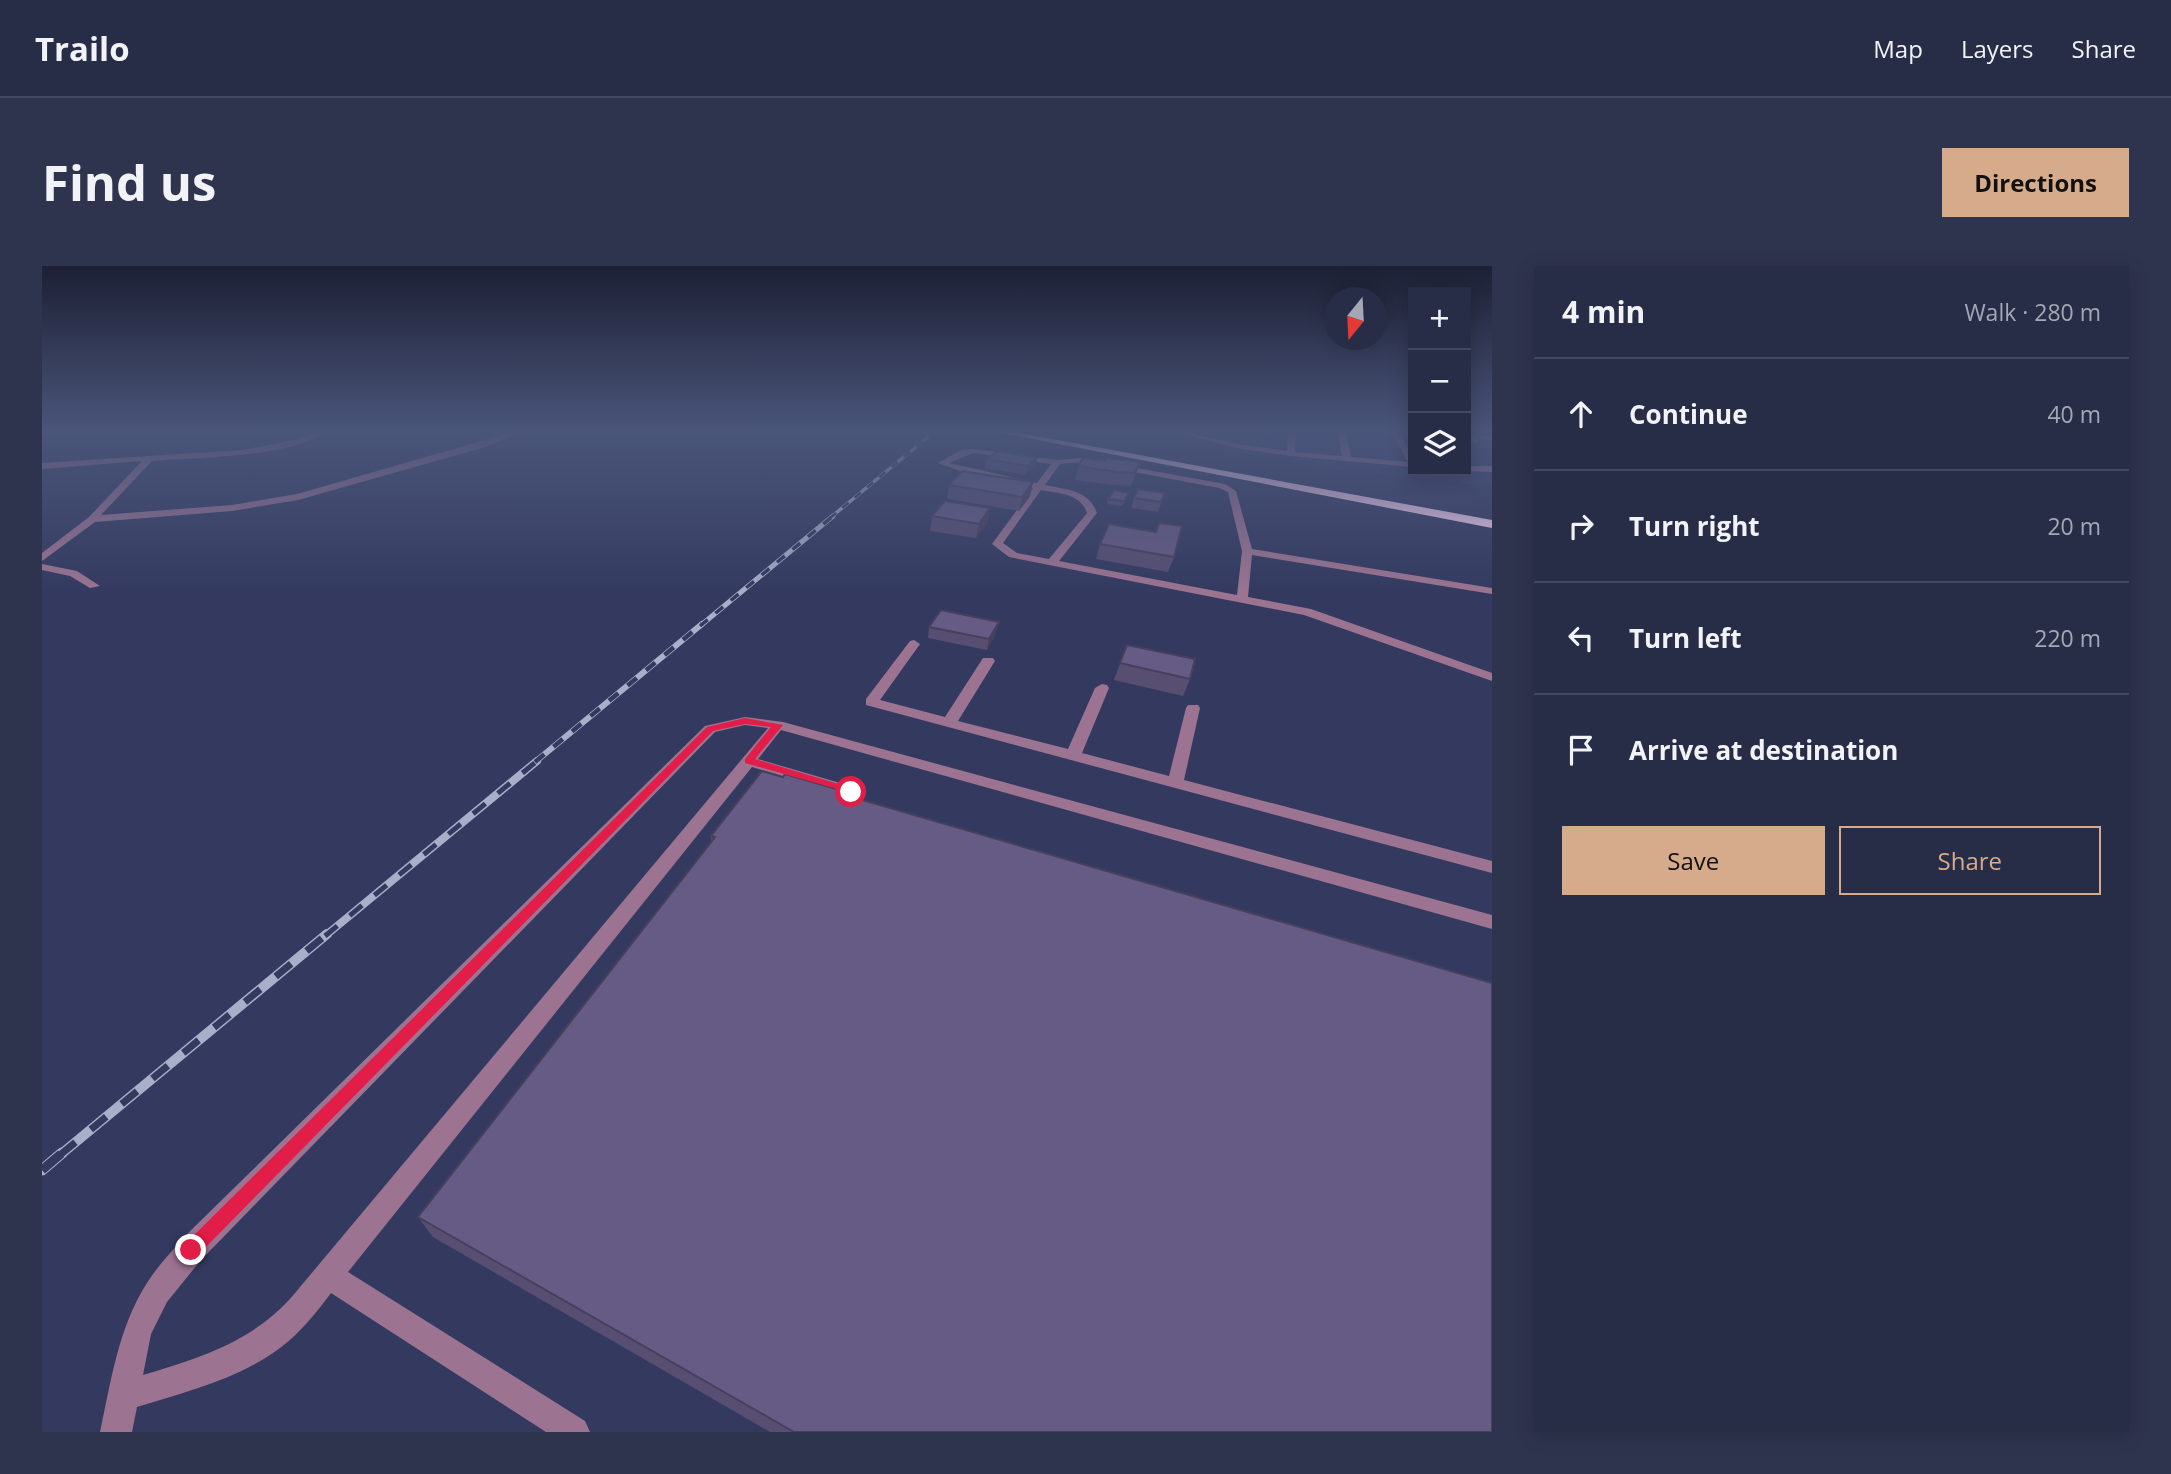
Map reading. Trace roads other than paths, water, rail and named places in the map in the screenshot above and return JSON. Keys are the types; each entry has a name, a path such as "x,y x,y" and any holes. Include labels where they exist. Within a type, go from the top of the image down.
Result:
{"highway":[{"path":"1297,486 1492,524"},
{"path":"1335,486 1492,514"}],"street":[{"path":"42,558 92,519 123,486"},
{"path":"92,519 232,508 333,486"},
{"path":"1040,486 997,544 1013,555 1307,611 1492,677"},
{"path":"1047,486 1080,495 1092,508 1092,513 1052,563"},
{"path":"1223,486 1232,491 1236,500 1239,529 1247,551 1242,599"},
{"path":"1247,551 1492,591"},
{"path":"42,567 74,573 94,586"},
{"path":"914,644 871,702 1492,867"},
{"path":"949,723 988,661"},
{"path":"1073,756 1102,688"},
{"path":"1175,783 1193,708"},
{"path":"116,1432 121,1397 137,1331 157,1292 191,1250 710,729 745,721 778,725 1492,922"},
{"path":"121,1397 237,1357 269,1338 299,1310 778,725"},
{"path":"749,761 851,792"},
{"path":"328,1275 574,1432"}],"railway":[{"path":"830,518 868,486"},
{"path":"700,626 833,516"},
{"path":"535,762 702,624"},
{"path":"325,936 537,761"},
{"path":"60,1155 327,934"},
{"path":"42,1170 62,1153"}]}
